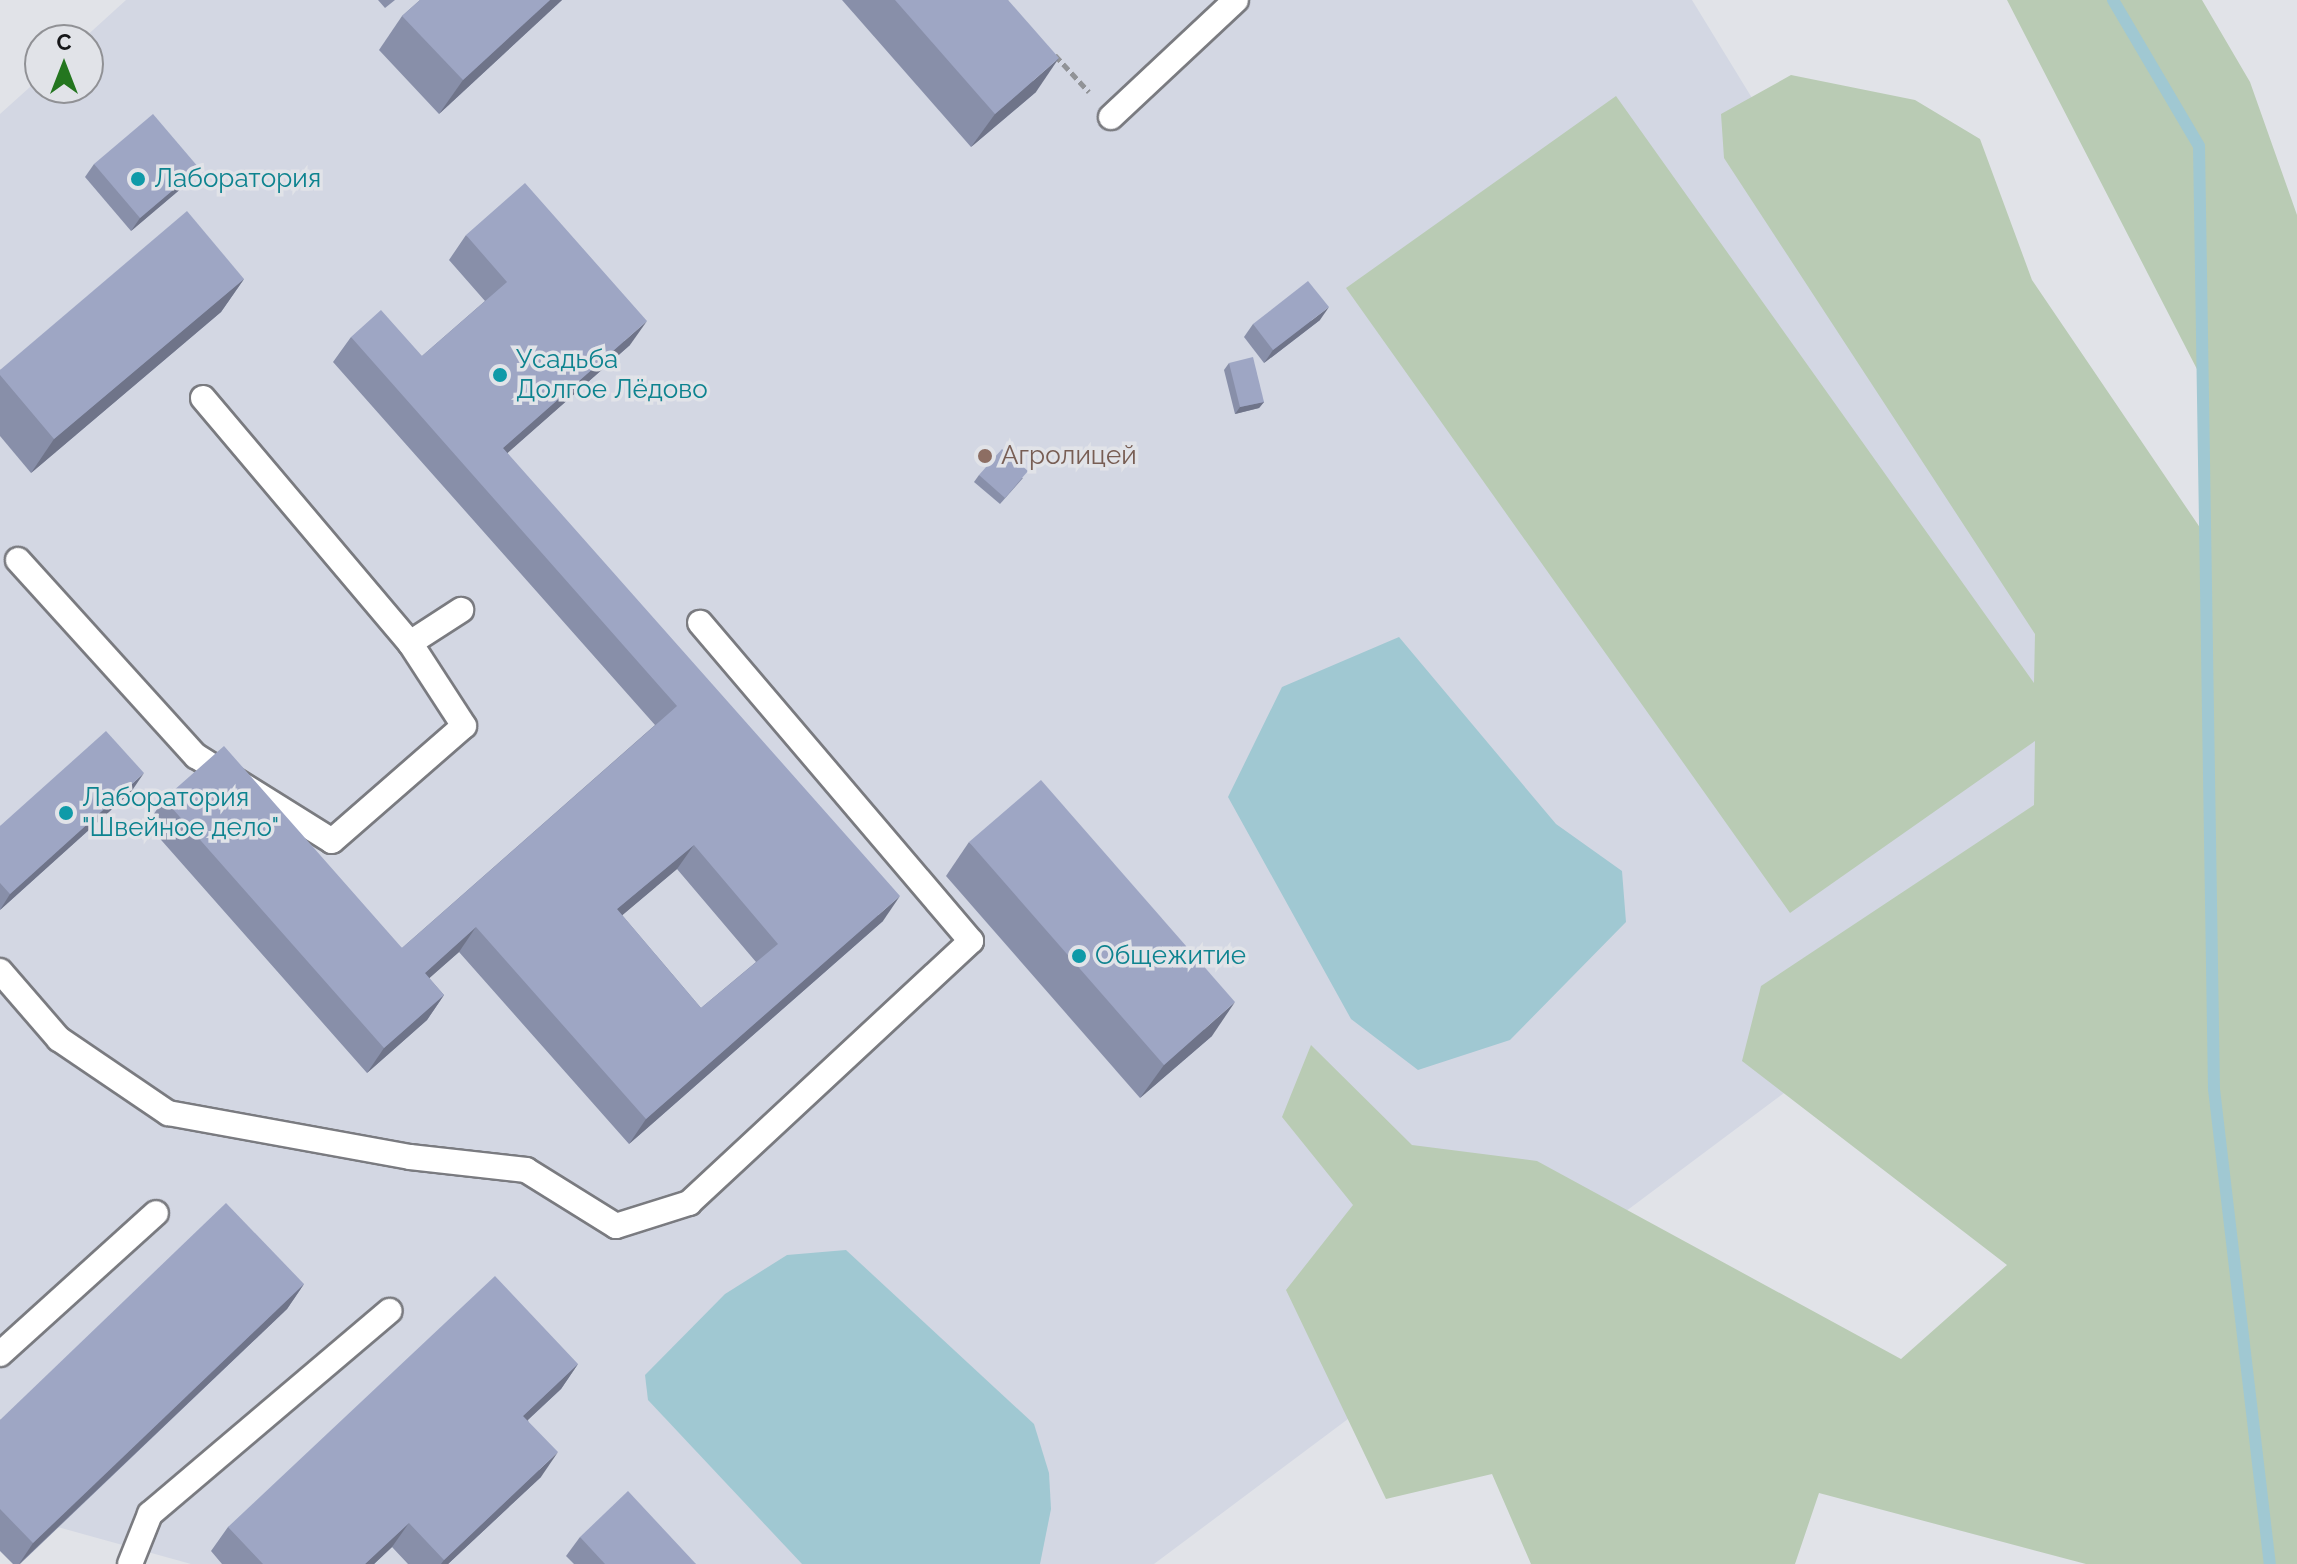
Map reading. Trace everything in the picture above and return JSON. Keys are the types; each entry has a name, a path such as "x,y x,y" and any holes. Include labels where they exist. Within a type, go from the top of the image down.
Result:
{"lane":[{"path":"1111,117 1236,0"},
{"path":"18,560 196,756 332,841 464,726 410,643 203,398"},
{"path":"410,643 461,610"},
{"path":"0,971 59,1039 168,1113 410,1157 526,1170 616,1226 689,1203 971,941 700,623"},
{"path":"0,1354 156,1213"},
{"path":"130,1564 150,1514 389,1311"}],"path":[{"path":"1048,47 1111,117"}],"shaded area":[{"name":"Агролицей","path":"126,0 1692,0 2180,797 1154,1564 191,1564 0,1511 0,114 24,92 24,104 104,104 104,24 100,24"}],"green space":[{"path":"2007,0 2202,0 2250,82 2297,215 2297,1564 2086,1564 1819,1493 1795,1564 1531,1564 1492,1474 1386,1499 1286,1290 1353,1205 1282,1117 1311,1045 1412,1145 1537,1161 1901,1359 2007,1265 1742,1061 1761,986 2034,805 2035,741 1790,913 1346,288 1616,96 2034,683 2035,634 1724,158 1721,114 1791,75 1915,100 1980,139 2032,280 2205,535 2200,375"}],"water":[{"path":"1399,637 1556,824 1622,871 1626,922 1510,1040 1418,1070 1351,1019 1228,797 1282,687"},
{"path":"846,1250 1034,1424 1049,1473 1051,1509 1040,1564 802,1564 648,1400 645,1375 725,1294 787,1255"}],"building":[{"path":"420,0 550,0 463,80 402,16"},
{"path":"895,0 1008,0 1059,58 995,114"},
{"name":"Лаборатория","path":"153,114 199,168 140,218 94,164"},
{"path":"525,183 647,321 503,448 900,896 646,1119 476,927 425,973 444,995 384,1048 164,799 224,746 402,948 677,706 351,337 381,310 422,356 507,282 466,235","holes":["694,845 778,944 701,1008 617,909"]},
{"path":"187,211 244,279 54,439 0,375 0,370"},
{"path":"1308,281 1329,307 1273,350 1253,324"},
{"path":"1253,357 1264,402 1240,407 1229,363"},
{"path":"1002,449 1028,471 1005,498 979,475"},
{"name":"Лаборатория \"Швейное дело\"","path":"106,731 144,773 10,894 0,883 0,826"},
{"path":"1041,780 1235,1002 1164,1065 969,842"},
{"path":"226,1203 304,1284 33,1543 0,1509 0,1420"},
{"path":"495,1276 578,1364 523,1416 558,1452 444,1560 409,1523 365,1564 263,1564 228,1527"},
{"path":"628,1491 696,1564 605,1564 580,1537"}],"waterway":[{"path":"2113,0 2199,146 2214,1089 2270,1564"}],"place":[{"name":"Лаборатория","path":"138,179"},
{"name":"Усадьба Долгое Лёдово","path":"500,375"},
{"name":"Агролицей","path":"985,456"},
{"name":"Лаборатория \"Швейное дело\"","path":"66,813"},
{"name":"Общежитие","path":"1079,956"}]}
